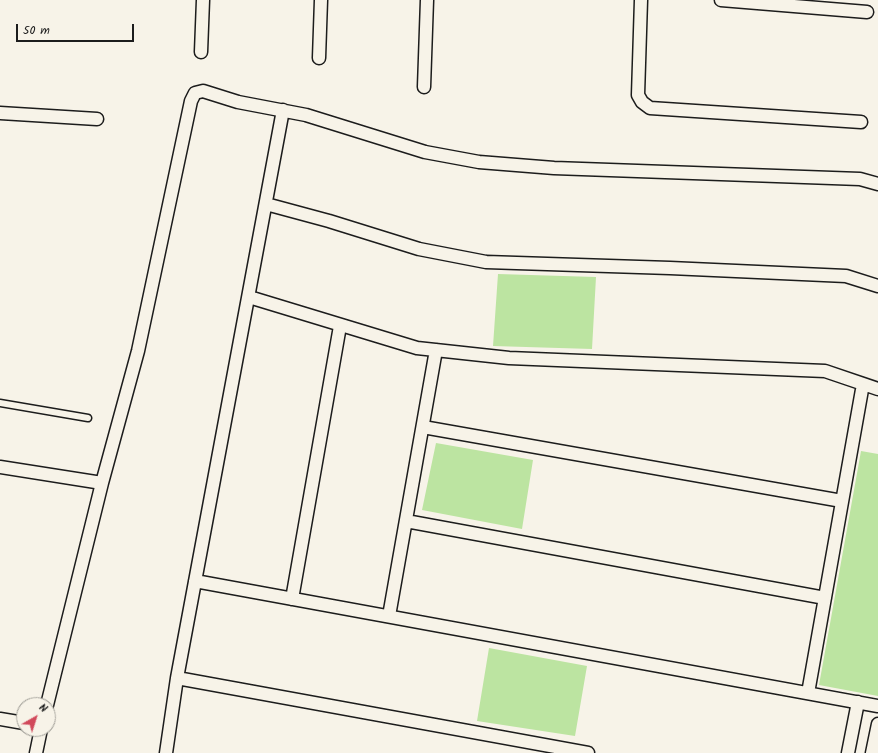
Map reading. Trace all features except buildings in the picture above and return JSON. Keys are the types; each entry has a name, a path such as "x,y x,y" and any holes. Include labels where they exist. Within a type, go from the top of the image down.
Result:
{"street":[{"path":"201,52 203,0"},
{"path":"319,58 321,0"},
{"path":"424,86 427,0"},
{"path":"641,0 638,95 642,102 650,108 861,122"},
{"path":"721,0 818,4 867,12"},
{"path":"48,697 102,483 138,351 191,101 195,93 203,91 238,102 306,115 425,152 479,162 554,168 860,179 878,184"},
{"path":"166,753 177,678 283,110"},
{"path":"0,113 97,119"},
{"path":"266,204 329,221 419,249 486,262 846,276 878,286"},
{"path":"249,297 416,348 509,358 825,371 878,389"},
{"path":"292,598 340,326"},
{"path":"389,616 436,350"},
{"path":"808,693 863,384"},
{"path":"422,427 842,500"},
{"path":"0,467 102,483"},
{"path":"406,521 825,598"},
{"path":"195,581 878,706"},
{"path":"177,678 588,753"},
{"path":"848,753 858,702"},
{"path":"0,719 16,722"},
{"path":"872,753 878,724"},
{"path":"36,753 39,737"}],"lane":[{"path":"0,403 88,418"}],"green space":[{"path":"498,274 596,277 592,349 493,346"},
{"path":"436,443 533,460 522,529 422,510"},
{"path":"861,451 878,454 878,696 819,685"},
{"path":"489,648 587,666 575,736 477,721"}]}
